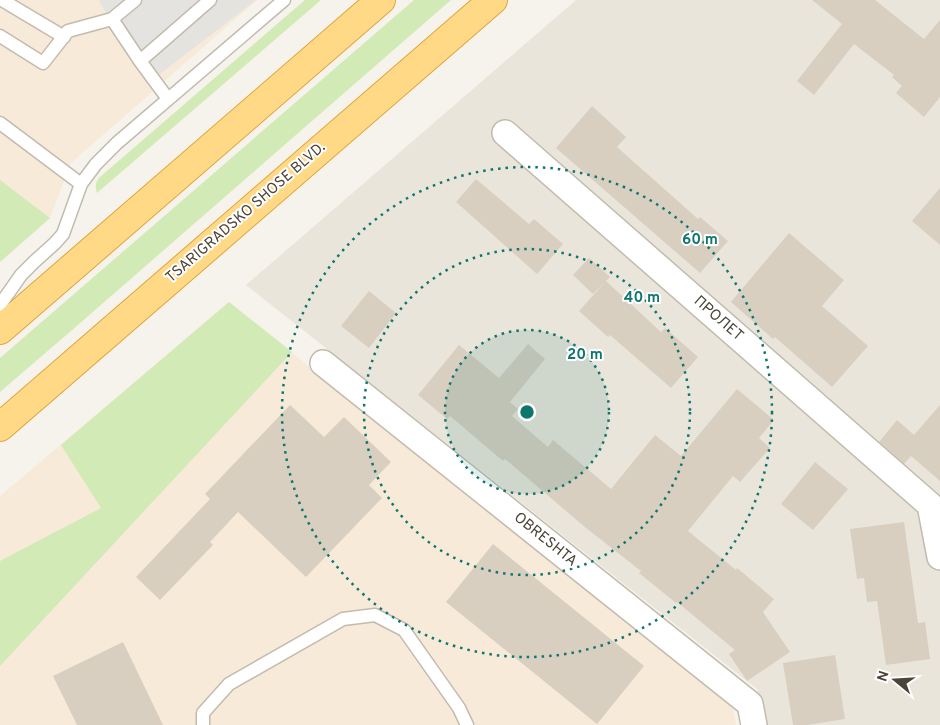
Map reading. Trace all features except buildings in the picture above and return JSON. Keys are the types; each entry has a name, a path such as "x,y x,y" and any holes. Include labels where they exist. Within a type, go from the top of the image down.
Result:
{"highway":[{"path":"0,330 380,0"},
{"name":"TSARIGRADSKO SHOSE BLVD.","path":"0,427 493,0"}],"street":[{"name":"ПРОЛЕТ","path":"505,133 935,500"},
{"name":"OBRESHTA","path":"323,363 750,704 754,725"},
{"path":"935,500 940,557"}],"lane":[{"path":"2,0 64,37"},
{"path":"0,36 43,62 68,31 112,19 135,0"},
{"path":"140,61 210,0"},
{"path":"0,305 21,275 62,234 81,184 96,164 117,143 284,0"},
{"path":"112,19 168,99"},
{"path":"0,122 81,184"},
{"path":"203,725 203,713 229,684 343,619 375,615 404,630 459,708 467,725"}],"shaded area":[{"path":"0,0 257,0 71,163 50,218 0,262"},
{"path":"100,0 256,0 147,84"},
{"path":"576,0 940,0 940,725 765,725 757,689 246,285"},
{"path":"229,302 733,707 736,725 0,725 0,496"}],"green space":[{"path":"305,0 321,0 97,193 96,184 100,177"},
{"path":"414,0 451,0 0,392 0,358"},
{"path":"0,180 50,218 0,262"},
{"path":"229,302 292,352 0,666 0,561 101,508 61,445"}]}
